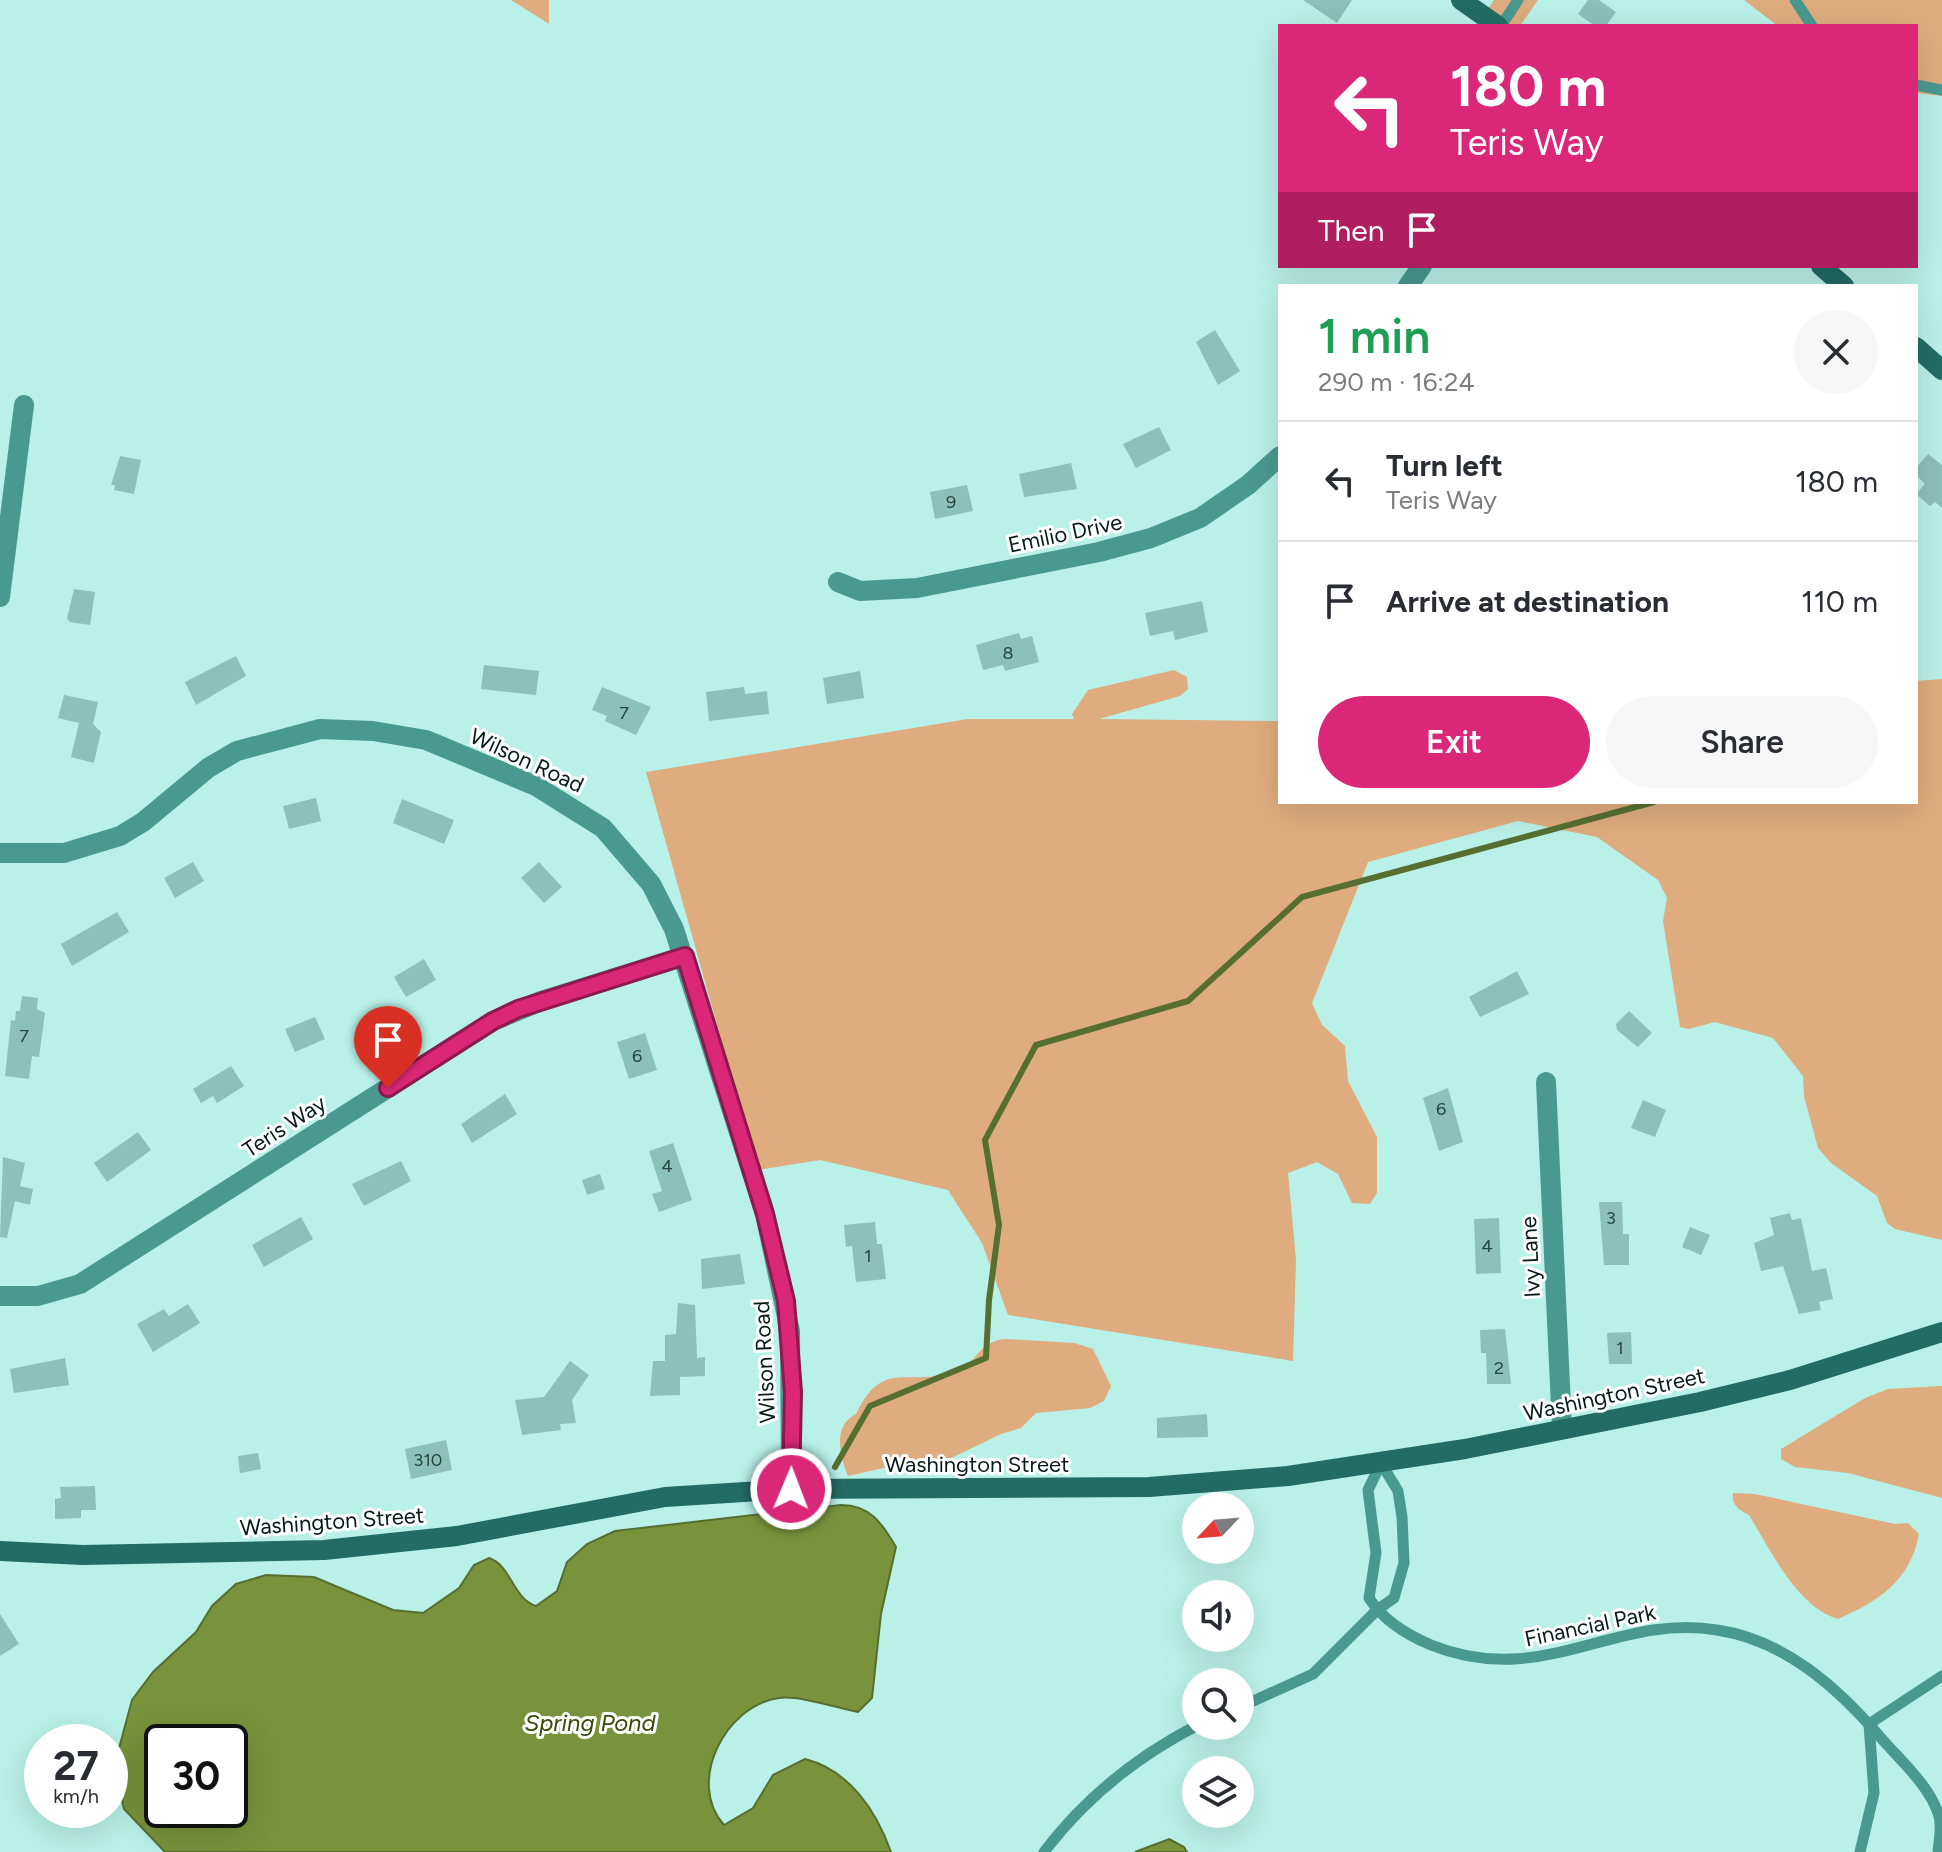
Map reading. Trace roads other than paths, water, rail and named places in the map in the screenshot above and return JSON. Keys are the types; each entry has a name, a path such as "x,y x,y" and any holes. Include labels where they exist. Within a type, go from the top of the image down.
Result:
{"main road":[{"path":"1461,0 1496,24"},
{"path":"1823,268 1842,284"},
{"path":"1918,349 1942,370"},
{"name":"Washington Street","path":"0,1551 83,1555 324,1550 457,1536 665,1497 791,1489 1149,1487 1288,1476 1381,1463 1562,1429 1790,1380 1942,1332"}],"street":[{"path":"0,597 24,405"},
{"name":"Emilio Drive","path":"838,582 860,591 917,588 1099,552 1151,538 1200,518 1248,485 1278,458"},
{"name":"Wilson Road","path":"0,853 64,853 120,836 143,822 208,768 266,741 320,729 397,734 426,740 536,786 582,812 620,845 644,874 663,905 685,956 765,1214 783,1286 792,1362 791,1489"},
{"name":"Teris Way","path":"0,1296 38,1296 80,1284 493,1021 541,1001 685,956"},
{"name":"Ivy Lane","path":"1546,1082 1562,1429"}],"lane":[{"path":"1500,24 1518,0"},
{"path":"1795,0 1811,24"},
{"path":"1918,85 1942,90"},
{"path":"1377,1610 1369,1598 1376,1553 1368,1490 1381,1463"},
{"path":"1254,1701 1313,1674 1377,1610 1394,1598 1404,1563 1398,1491 1381,1463"},
{"name":"Financial Park","path":"1377,1610 1412,1637 1460,1654 1485,1659 1559,1655 1634,1634 1678,1628 1740,1635 1801,1663 1869,1724 1934,1805 1940,1819 1938,1852"},
{"path":"1860,1852 1874,1793 1869,1724 1940,1680"},
{"path":"1044,1852 1084,1806 1118,1775 1182,1734"}],"water":[{"name":"Spring Pond","path":"841,1505 860,1508 880,1523 896,1547 881,1614 872,1698 858,1712 797,1698 779,1698 760,1704 742,1715 717,1748 710,1768 709,1788 713,1808 724,1825 753,1808 773,1775 805,1759 821,1764 848,1782 859,1794 877,1821 891,1852 165,1852 128,1813 128,1724 126,1724 132,1700 153,1672 196,1632 212,1606 236,1584 266,1575 314,1577 393,1610 423,1613 459,1588 474,1565 489,1558 503,1568 522,1596 536,1606 557,1591 567,1562 587,1544 615,1531"},
{"path":"1169,1839 1187,1852 1135,1852"}],"waterway":[{"path":"835,1467 870,1406 986,1358 989,1300 999,1225 985,1140 1036,1045 1188,1001 1302,897 1647,804"}]}
